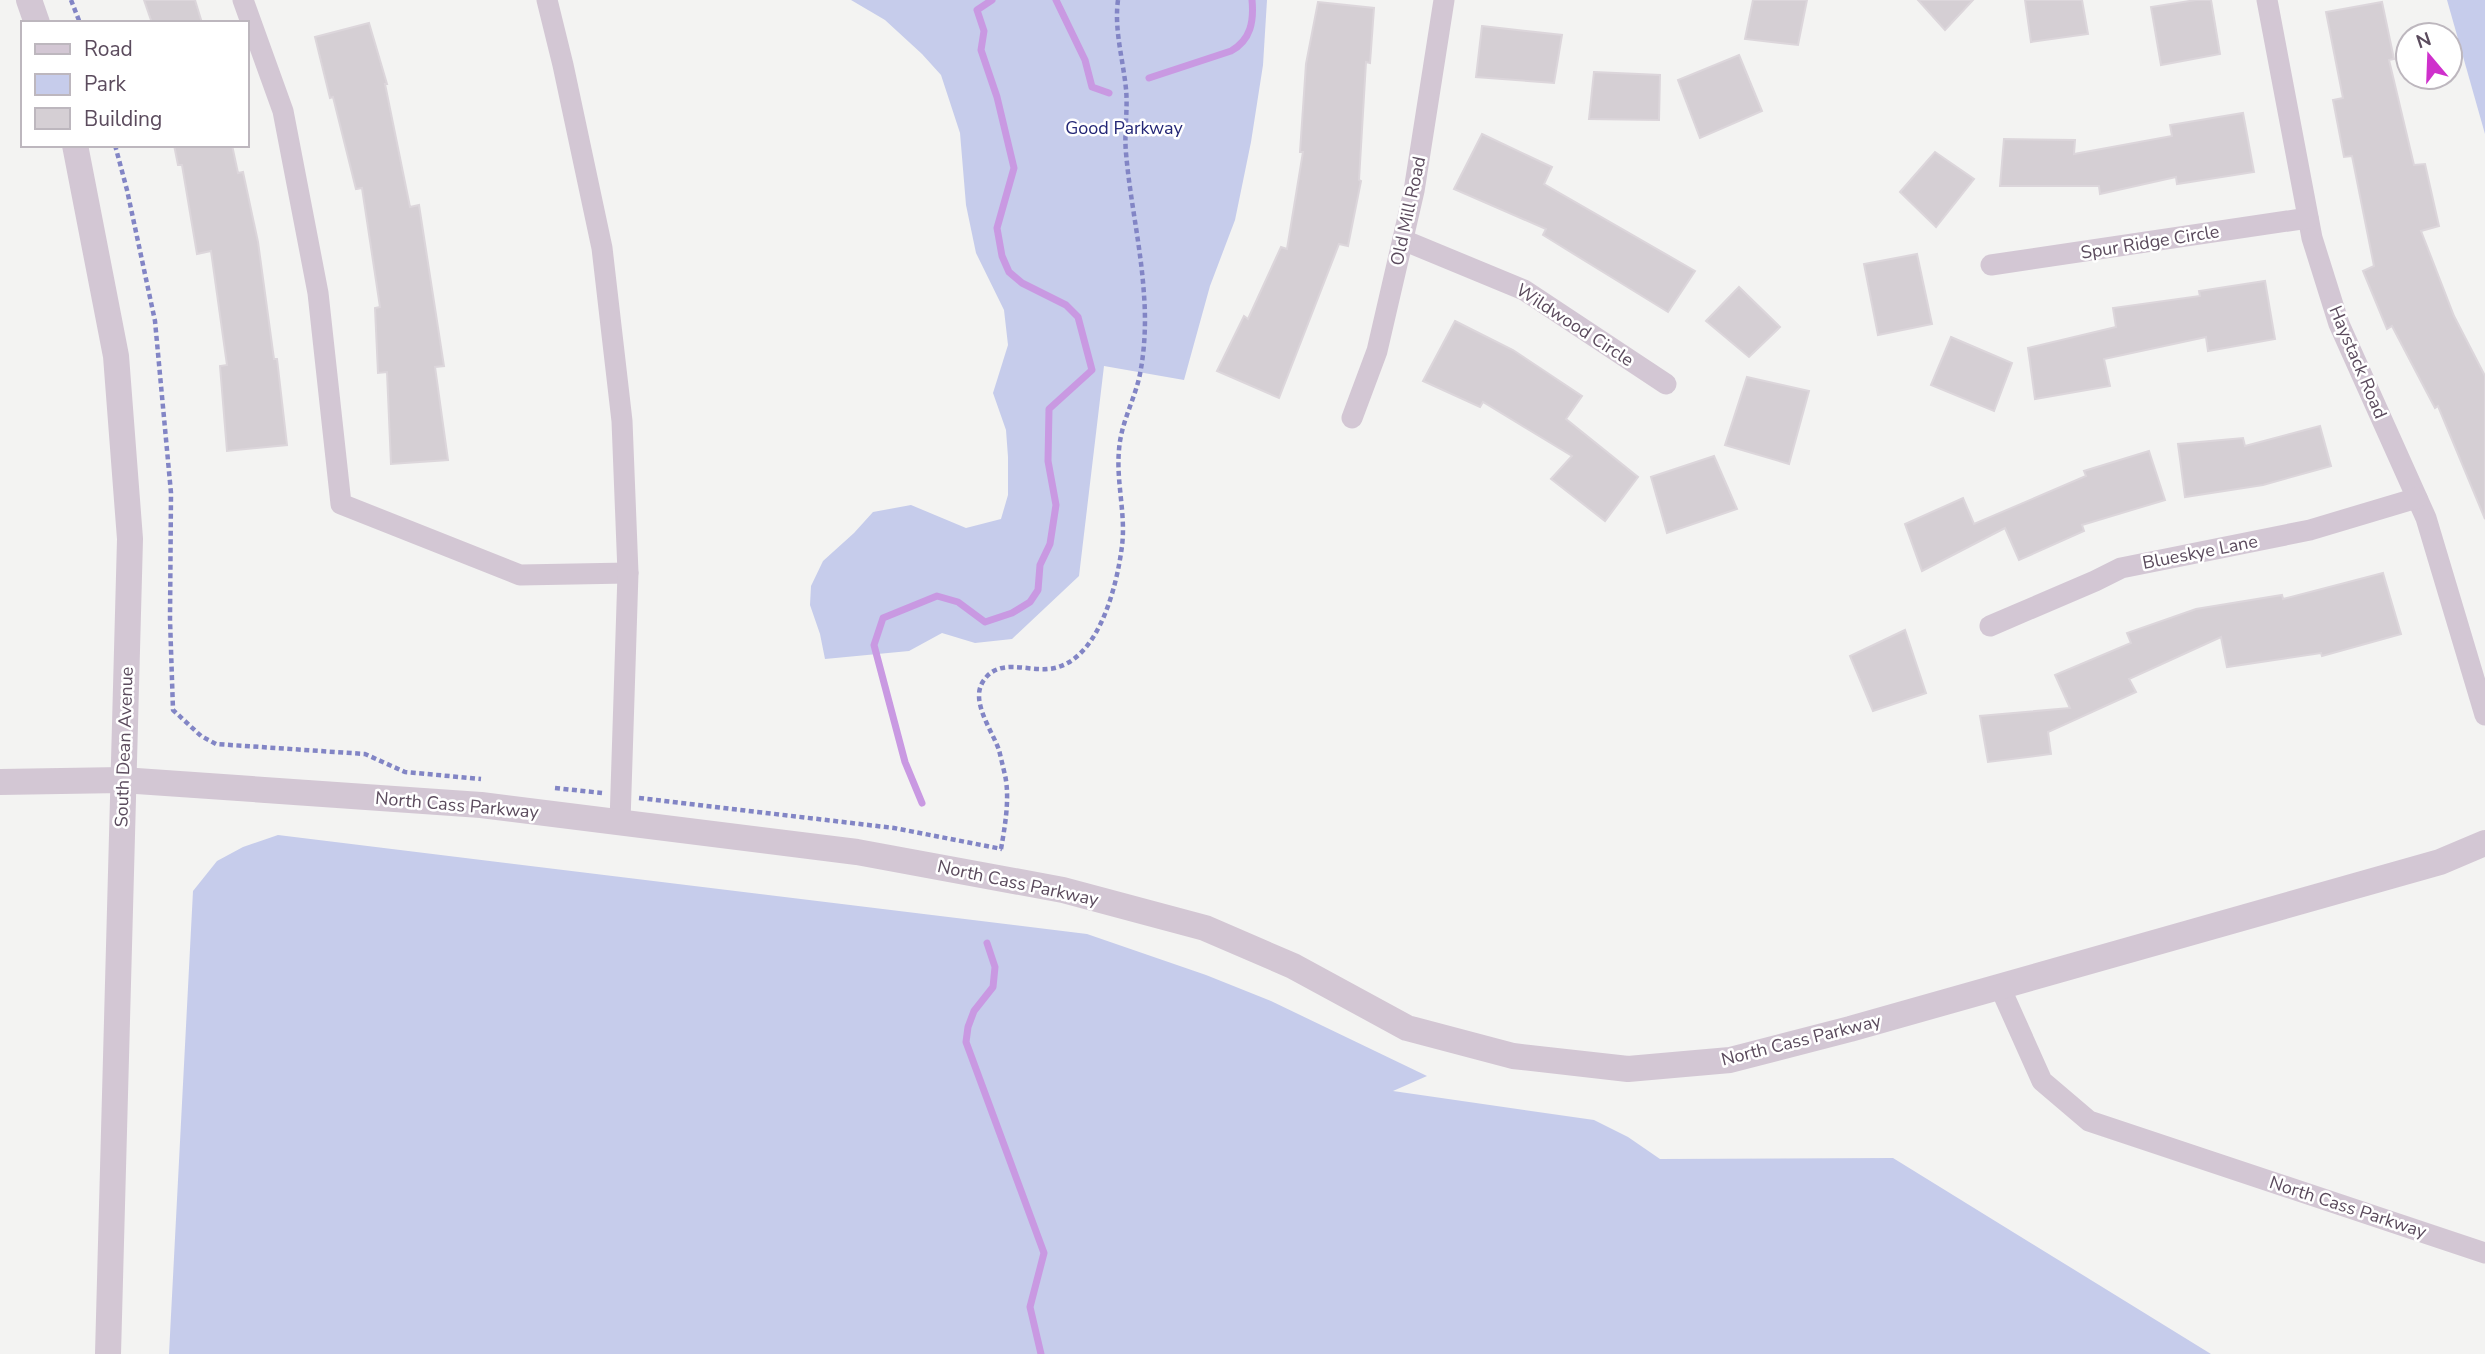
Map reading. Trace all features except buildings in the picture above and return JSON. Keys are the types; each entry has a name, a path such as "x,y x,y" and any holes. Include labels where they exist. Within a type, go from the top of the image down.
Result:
{"street":[{"path":"29,0 36,21"},
{"path":"243,0 283,111 318,293 341,504 520,575 628,573"},
{"path":"547,0 564,65 602,248 622,421 628,573 620,822"},
{"name":"Old Mill Road","path":"1352,418 1377,351 1415,191 1444,0"},
{"name":"Haystack Road","path":"2267,0 2312,238 2339,324 2426,518 2485,715"},
{"name":"South Dean Avenue","path":"75,147 116,356 130,538 108,1354"},
{"name":"Spur Ridge Circle","path":"1991,265 2308,218"},
{"name":"Wildwood Circle","path":"1403,240 1524,290 1666,384"},
{"name":"Blueskye Lane","path":"1990,626 2095,582 2121,568 2310,530 2417,498"},
{"name":"North Cass Parkway","path":"0,782 122,780 481,805 858,852 1063,890 1205,928 1293,967 1406,1028 1526,1058 1628,1069 1730,1060 2000,987 2440,862 2485,843"},
{"name":"North Cass Parkway","path":"2000,987 2042,1081 2089,1121 2485,1253"}],"path":[{"path":"71,0 79,21"},
{"path":"997,878 1006,821 1006,779 999,750 982,711 980,694 983,681 993,671 1008,666 1049,669 1065,665 1078,657 1088,646 1102,619 1115,585 1122,544 1119,449 1127,409 1140,375 1146,330 1126,150 1126,93 1123,57 1116,29 1118,0"},
{"path":"116,147 155,321 171,493 170,619 173,710 201,736"}],"green space":[{"name":"Good Parkway","path":"851,0 1267,0 1263,65 1235,220 1210,286 1184,380 1104,366 1079,576 1012,639 975,643 942,633 909,651 825,659 810,605 811,586 823,561 873,512 911,505 966,528 1001,519 1008,495 1006,430 993,393 1008,345 1004,310 976,253 966,205 960,133 941,75 885,20"},
{"path":"2447,0 2485,0 2485,134 2464,60 2464,21 2453,21"},
{"path":"278,835 1087,934 1206,975 1271,1001 1427,1076 1393,1091 1594,1120 1628,1137 1660,1159 1893,1158 2211,1354 169,1354 193,891 217,861 243,847"}],"waterway":[{"path":"922,803 905,762 874,645 883,618 937,596 958,602 985,622 1012,613 1030,602 1038,590 1040,565 1050,544 1056,505 1048,461 1049,409 1092,370 1078,317 1066,305 1022,283 1009,272 1002,256 997,228 1014,168 997,97 981,50 984,31 977,10 992,0"},
{"path":"1056,0 1085,60 1092,87 1109,93"},
{"path":"1149,78 1238,47 1250,29 1252,0"},
{"path":"987,943 995,967 993,987 974,1011 966,1042 1044,1253 1030,1307 1041,1354"}]}
